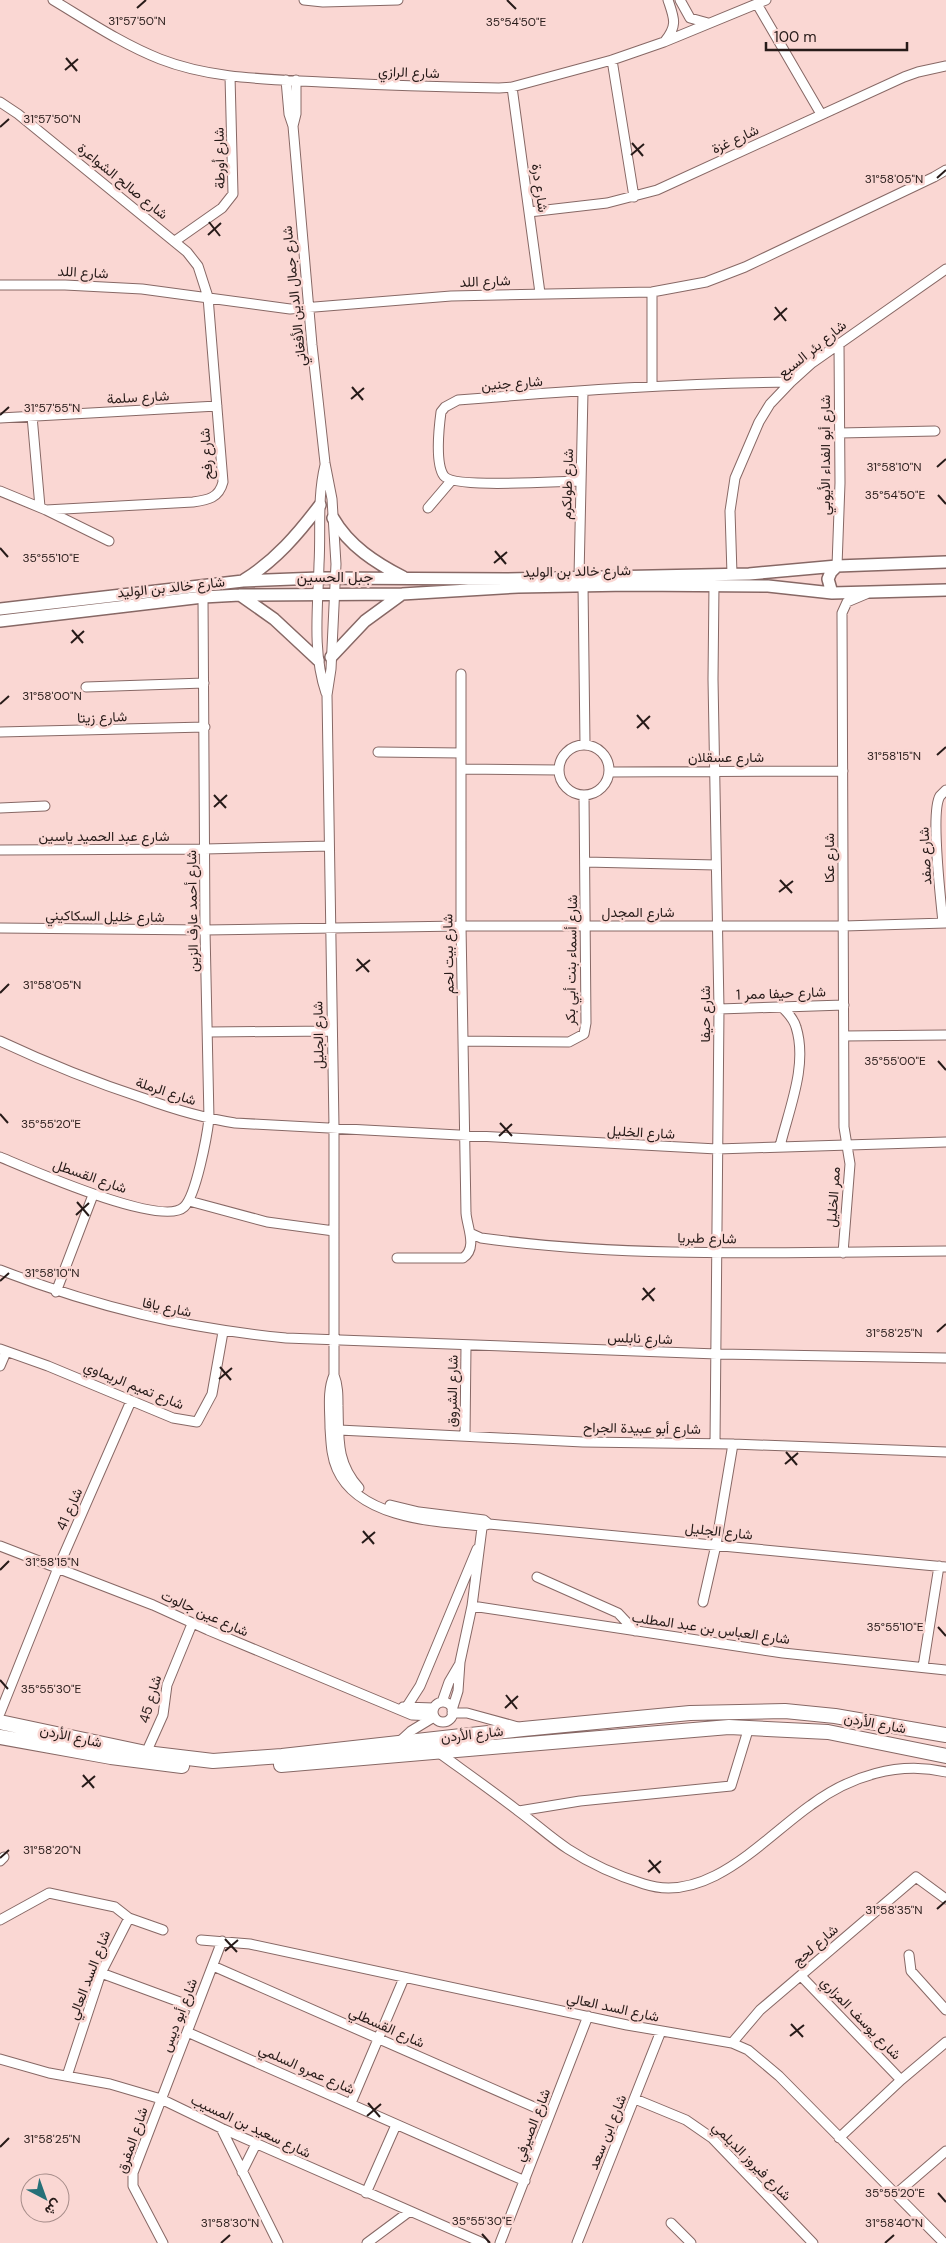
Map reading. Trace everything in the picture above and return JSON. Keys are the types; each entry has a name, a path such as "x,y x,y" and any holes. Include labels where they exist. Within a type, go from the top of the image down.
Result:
{"highway":[{"name":"شارع الأردن","path":"0,1722 146,1753 196,1760 230,1761 690,1713 785,1711 845,1718 946,1735"},
{"path":"842,1736 845,1718"},
{"name":"شارع الأردن","path":"0,1737 157,1765 200,1767 303,1764 682,1731 749,1727 828,1732 946,1756"}],"main road":[{"path":"243,581 262,569 285,548 320,505"},
{"path":"333,518 339,529 365,554 405,578"},
{"name":"شارع خالد بن الوليد","path":"0,621 203,597 402,594 581,581 773,572 837,566 946,562"},
{"path":"832,593 828,580 831,572 837,566"},
{"name":"شارع خالد بن الوليد","path":"0,609 243,581 319,578 581,581 768,586 832,593 946,590"},
{"path":"331,657 365,621 402,594"},
{"path":"240,595 274,619 318,660"}],"street":[{"name":"شارع الرازي","path":"53,0 125,43 160,59 198,70 230,76 394,85 512,86 612,60 664,42 761,2"},
{"path":"304,0 338,2 398,0"},
{"path":"664,42 673,30 674,24 668,0"},
{"path":"680,0 690,18 708,23"},
{"path":"761,2 821,114"},
{"path":"612,60 634,197"},
{"name":"شارع غزة","path":"529,212 575,208 634,197 687,177 821,114 918,72 946,66"},
{"name":"شارع أورطة","path":"175,241 222,208 233,194 230,76"},
{"name":"شارع جمال الدين الأفغاني","path":"286,80 289,114 293,126 298,208 325,463 333,518 334,595"},
{"name":"شارع جمال الدين الأفغاني","path":"293,126 296,114 296,80"},
{"name":"شارع درة","path":"512,86 540,293"},
{"name":"شارع صالح الشواعرة","path":"0,102 18,114 187,252 198,266 208,297"},
{"name":"شارع اللد","path":"0,284 94,286 208,297 280,309 451,296 652,292 706,282 744,267 946,170"},
{"name":"شارع بئر السبع","path":"732,574 730,511 735,478 770,404 791,382 839,344 946,269"},
{"path":"652,292 652,385"},
{"name":"شارع رفح","path":"43,508 193,502 215,497 221,489 223,482 208,297"},
{"name":"شارع أبو الفداء الأيوبي","path":"837,566 840,433 839,344"},
{"name":"شارع جنين","path":"451,481 446,478 440,466 440,422 441,412 445,407 458,400 582,392 652,385 791,382"},
{"name":"شارع طولكرم","path":"581,581 580,481 582,392"},
{"name":"شارع سلمة","path":"0,418 217,406"},
{"path":"32,416 43,508"},
{"path":"840,433 935,431"},
{"name":"شارع جمال الدين الأفغاني","path":"318,595 321,483 325,463"},
{"path":"428,508 451,481 479,483 580,481"},
{"path":"0,491 43,508 109,541"},
{"path":"581,581 585,744"},
{"name":"شارع حيفا","path":"714,585 719,1009 715,1443"},
{"name":"شارع عكا","path":"846,1144 842,613 847,602 874,592"},
{"name":"شارع الجليل","path":"318,595 318,660 327,695"},
{"name":"شارع الجليل","path":"334,595 327,695 334,1127 334,1375 338,1388 338,1430 341,1460 347,1473 362,1492 380,1501 399,1508 485,1524"},
{"name":"شارع أحمد عارف الزين","path":"189,1201 206,1141 209,1119 209,1032 205,930 203,597"},
{"name":"شارع بيت لحم","path":"461,674 461,926 466,1213 470,1233"},
{"path":"86,687 204,684"},
{"name":"شارع زيتا","path":"0,732 205,727"},
{"path":"585,744 595,747 603,753 608,762 609,772 607,781 601,788 593,793 584,795 569,790 564,784 559,770 561,760 567,752 576,746 585,744"},
{"path":"378,752 461,753"},
{"path":"461,769 559,770"},
{"name":"شارع عسقلان","path":"609,772 843,771"},
{"name":"شارع صفد","path":"944,923 937,826 940,796 946,790"},
{"name":"شارع أسماء بنت أبي بكر","path":"464,1041 554,1043 569,1042 584,1034 586,1023 587,926 584,795"},
{"path":"0,808 46,806"},
{"name":"شارع عبد الحميد ياسين","path":"0,850 329,846"},
{"path":"585,862 716,865"},
{"name":"شارع المجدل","path":"330,929 461,926 844,926 944,923"},
{"name":"شارع خليل السكاكيني","path":"0,928 330,929"},
{"name":"شارع حيفا ممر 1","path":"719,1009 844,1005"},
{"path":"780,1146 798,1072 799,1058 796,1026 783,1008"},
{"path":"209,1032 331,1031"},
{"path":"844,1036 946,1035"},
{"name":"شارع الرملة","path":"0,1042 79,1076 209,1119 235,1123 334,1127"},
{"name":"شارع الخليل","path":"334,1127 389,1132 465,1134 717,1149 946,1142"},
{"name":"ممر الخليل","path":"843,1253 850,1164 846,1144"},
{"name":"شارع القسطل","path":"0,1157 94,1194 155,1211 172,1213 184,1207 189,1201"},
{"path":"56,1292 94,1194"},
{"path":"189,1201 267,1222 334,1232"},
{"path":"396,1258 463,1258 467,1255 470,1247 470,1233"},
{"name":"شارع طبريا","path":"470,1233 481,1238 557,1247 717,1252 843,1253 946,1251"},
{"name":"شارع يافا","path":"0,1270 56,1292 149,1318 223,1332 334,1340"},
{"name":"شارع تميم الريماوي","path":"3,1351 48,1366 173,1418 197,1422 212,1394 223,1332"},
{"name":"شارع نابلس","path":"334,1340 717,1354 946,1358"},
{"name":"شارع الشروق","path":"465,1436 466,1346"},
{"path":"0,1366 3,1351"},
{"name":"شارع الجليل","path":"334,1375 330,1386 330,1398 332,1450 336,1468 360,1497 396,1513 433,1522 485,1524 943,1566"},
{"name":"شارع 41","path":"0,1713 58,1568 131,1401"},
{"name":"شارع أبو عبيدة الجراح","path":"338,1430 582,1442 715,1443 946,1452"},
{"path":"703,1602 716,1545 733,1444"},
{"path":"436,1711 443,1722 449,1719 458,1691 460,1662 472,1606 485,1524"},
{"path":"403,1708 420,1686 482,1537"},
{"name":"شارع عين جالوت","path":"0,1546 403,1708 436,1711"},
{"path":"923,1667 943,1566"},
{"path":"537,1577 618,1613 635,1631"},
{"name":"شارع العباس بن عبد المطلب","path":"472,1606 783,1653 946,1670"},
{"name":"شارع 45","path":"146,1753 163,1715 166,1685 192,1624"},
{"path":"436,1711 460,1662"},
{"path":"399,1742 436,1711 449,1704 452,1712"},
{"path":"452,1712 467,1712 523,1729"},
{"path":"519,1811 580,1801 732,1786 749,1727"},
{"path":"438,1752 569,1850 603,1868 644,1884 672,1888 707,1881 720,1874 811,1804 843,1786 879,1772 914,1767 946,1772"},
{"name":"شارع لحج","path":"732,2043 760,2010 916,1878 946,1899"},
{"path":"0,1920 49,1893 115,1906 128,1918 163,1930"},
{"name":"شارع السد العالي","path":"67,2076 101,1973 128,1918"},
{"name":"شارع السد العالي","path":"201,1940 250,1944 661,2031 732,2043 748,2050 762,2060 944,2243"},
{"name":"شارع أبو ديس","path":"161,2099 222,1941"},
{"path":"910,1955 911,1971 946,2010"},
{"name":"شارع القسطلي","path":"213,1966 550,2114"},
{"path":"101,1973 196,2008"},
{"name":"شارع يوسف المزاري","path":"801,1976 901,2080"},
{"path":"351,2103 404,1978"},
{"name":"شارع الصيرفي","path":"500,2243 588,2016"},
{"name":"شارع ابن سعد","path":"577,2243 661,2031"},
{"name":"شارع عمرو السلمي","path":"187,2032 525,2181"},
{"path":"839,2138 901,2080 946,2042"},
{"name":"شارع سعيد بن المسيب","path":"0,2058 67,2076 110,2084 161,2099 256,2144 483,2243"},
{"name":"شارع المفرق","path":"161,2099 132,2173 132,2182 164,2243"},
{"name":"شارع فيروز الديلمي","path":"635,2099 686,2120 712,2138 814,2243"},
{"path":"366,2193 396,2125"},
{"path":"221,2128 278,2243"},
{"path":"242,2172 256,2144"},
{"path":"896,2194 946,2151"},
{"path":"367,2243 410,2212"},
{"path":"672,2223 691,2243"}],"district":[{"name":"جبل الحسين","path":"335,577"}]}
